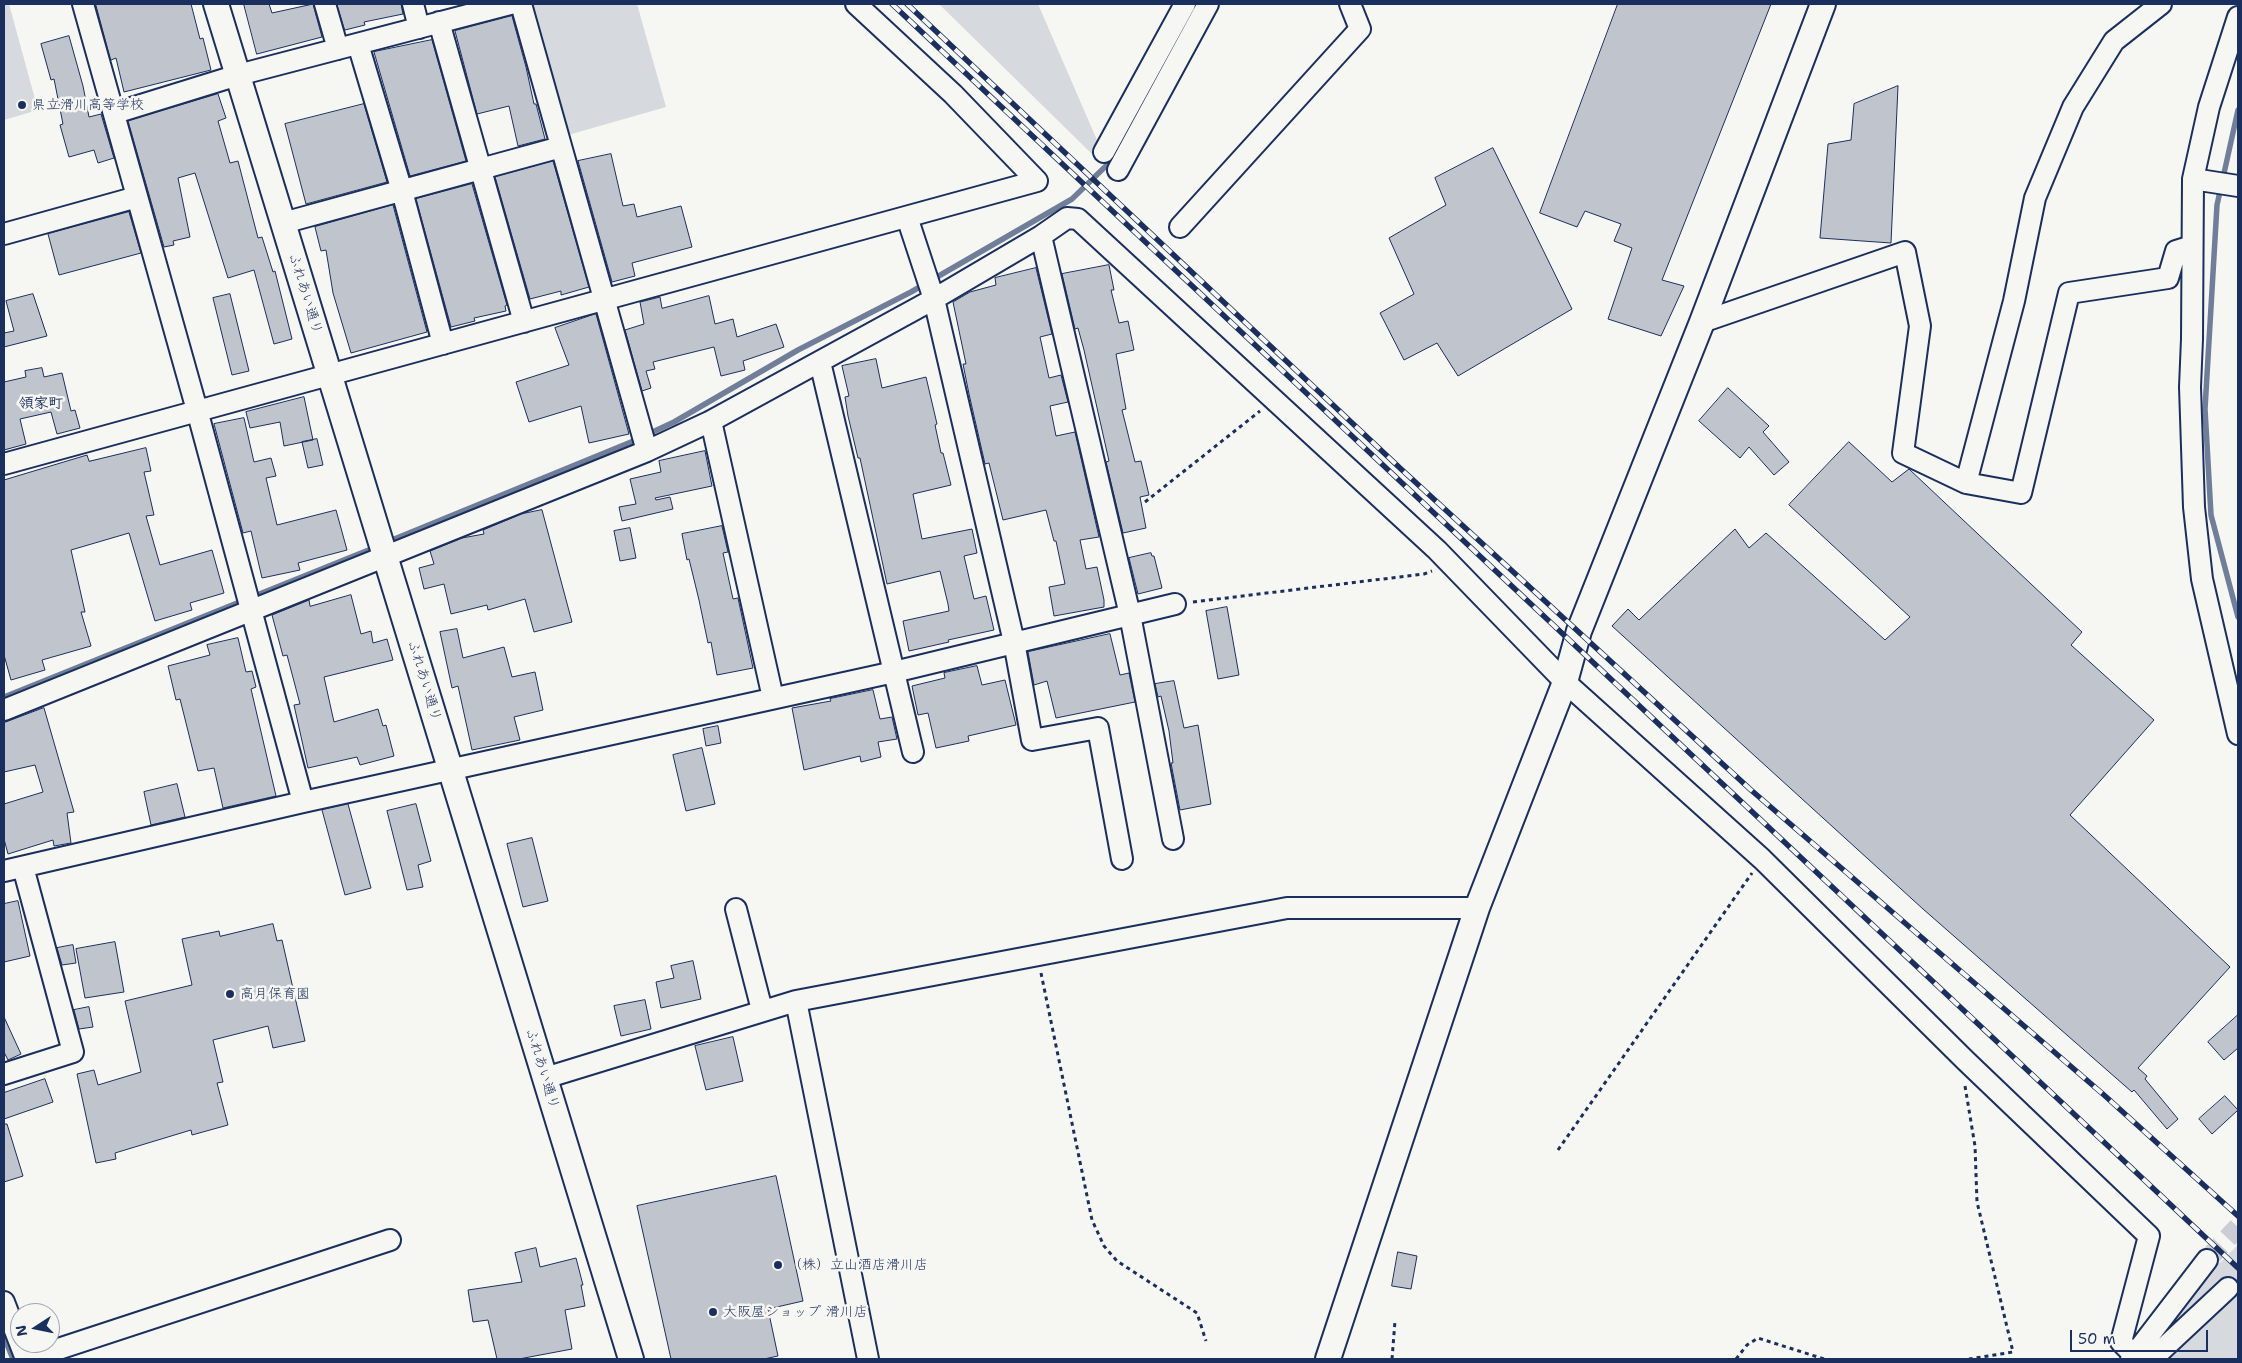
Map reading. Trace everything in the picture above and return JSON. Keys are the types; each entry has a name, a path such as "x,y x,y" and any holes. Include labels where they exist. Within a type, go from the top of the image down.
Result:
{"street":[{"path":"83,4 197,410 303,802"},
{"name":"ふれあい通り","path":"216,4 632,1359"},
{"path":"325,4 338,49"},
{"path":"413,4 419,28"},
{"path":"115,113 238,75 510,4"},
{"path":"521,4 603,301 647,451"},
{"path":"4,464 1037,182 953,94 856,4"},
{"path":"1104,152 1185,4"},
{"path":"1118,170 1208,4"},
{"path":"1180,227 1360,29 1350,4"},
{"path":"1328,1359 1477,908 1565,682 1579,631 1702,322 1823,4"},
{"path":"1966,482 2014,301 2035,198 2073,107 2114,41 2161,4"},
{"path":"2238,17 2208,107 2193,179 2190,387 2194,507 2202,579 2238,734"},
{"path":"440,22 524,322"},
{"path":"358,44 402,190 443,344"},
{"path":"283,223 561,147"},
{"path":"2193,179 2238,186"},
{"path":"4,234 137,197"},
{"path":"907,217 934,299 1014,642 1032,740 1098,728 1122,859"},
{"path":"4,710 647,451 711,421 934,299 1042,236 1067,218 1078,219 1450,564 1565,682 1762,858 1966,1061 2149,1236 2121,1342 2139,1358"},
{"path":"1042,236 1130,615 1173,839"},
{"path":"1702,322 1906,252 1920,326 1903,453 1966,482 2021,493 2069,293 2168,278 2176,251 2192,246"},
{"path":"820,362 914,752"},
{"path":"711,421 773,698"},
{"path":"4,1074 73,1052 13,869 303,802 452,771 894,672 1175,604"},
{"path":"545,1078 796,1001 1287,908 1477,908"},
{"path":"736,910 762,1010"},
{"path":"796,1001 868,1359"},
{"path":"4,1302 27,1359 390,1240"},
{"path":"2139,1358 2207,1260"},
{"path":"2139,1358 2228,1288"}],"path":[{"path":"1145,502 1275,400"},
{"path":"1175,604 1424,574 1450,564"},
{"path":"1558,1150 1762,858"},
{"path":"1037,955 1092,1220 1104,1246 1117,1262 1197,1313 1206,1341"},
{"path":"1966,1061 1963,1070 1975,1146 1977,1202 2013,1352 1969,1359"},
{"path":"1392,1359 1395,1322"},
{"path":"1736,1359 1747,1345 1758,1338 1824,1359"}],"shaded area":[{"path":"4,4 9,4 38,110 4,120"},
{"path":"530,4 637,4 666,107 568,135"},
{"path":"939,4 1038,4 1100,147 1093,155"},
{"path":"2238,1245 2238,1359 2148,1359 2199,1283"}],"building":[{"path":"96,4 191,4 200,39 203,38 211,70 124,92 116,58 111,60"},
{"path":"244,4 269,4 272,13 313,4 322,37 257,54"},
{"path":"337,4 401,4 403,14 364,22 365,25 345,30"},
{"path":"1618,4 1771,4 1662,280 1684,286 1661,336 1608,319 1632,248 1614,241 1621,224 1585,211 1577,227 1540,213"},
{"path":"512,16 534,104 536,104 545,139 518,146 509,106 477,114 455,31"},
{"path":"69,36 83,86 89,117 101,114 114,158 98,163 94,150 69,157 60,125 63,124 54,79 51,80 41,44"},
{"path":"432,40 466,161 410,176 374,52"},
{"path":"1898,86 1891,243 1820,238 1828,144 1851,140 1854,104"},
{"path":"218,94 226,118 218,121 230,163 238,161 258,238 262,237 273,272 275,271 292,339 274,344 254,270 228,278 195,173 178,178 190,237 173,241 174,245 164,247 128,121"},
{"path":"364,104 387,182 306,204 285,124"},
{"path":"1493,148 1572,309 1458,376 1437,343 1404,360 1380,313 1414,294 1389,238 1446,205 1435,178"},
{"path":"611,154 623,206 634,204 637,217 681,206 692,247 632,263 635,276 612,282 578,161"},
{"path":"553,161 589,287 561,295 561,291 530,299 495,177"},
{"path":"472,184 507,305 505,306 506,311 474,318 475,321 451,327 416,199"},
{"path":"393,205 427,332 351,353 333,293 326,250 321,251 315,227"},
{"path":"129,212 141,253 59,275 48,234"},
{"path":"1109,265 1114,290 1111,290 1119,323 1128,321 1134,350 1116,354 1126,409 1122,410 1135,462 1141,461 1149,495 1140,497 1146,528 1123,533 1106,462 1109,461 1084,350 1078,328 1075,329 1062,274"},
{"path":"1036,268 1052,334 1040,337 1049,378 1061,375 1068,402 1050,406 1056,436 1075,432 1099,537 1080,540 1086,569 1097,567 1104,600 1104,607 1054,616 1049,587 1065,584 1056,541 1054,541 1046,510 1003,520 989,463 985,464 963,364 966,364 953,302 970,292 996,285 995,278"},
{"path":"33,294 47,336 4,347 4,333 14,331 6,301"},
{"path":"230,294 249,371 232,375 213,298"},
{"path":"709,296 715,324 733,319 737,337 776,324 784,347 743,361 745,370 721,376 714,347 653,362 655,369 646,371 651,388 642,391 625,330 644,324 640,302 660,297 662,308"},
{"path":"596,314 629,434 589,443 581,406 529,422 516,382 569,365 555,328"},
{"path":"876,359 882,388 926,377 937,424 935,425 941,453 943,453 951,485 913,494 922,539 972,529 977,553 964,556 974,599 986,596 994,630 909,651 903,621 949,611 940,571 887,584 860,458 858,458 848,416 845,397 849,396 842,366"},
{"path":"42,368 44,377 62,373 71,411 75,410 80,428 57,434 51,412 20,419 26,444 4,450 4,382 26,377 25,371"},
{"path":"1728,388 1769,426 1763,432 1789,462 1774,475 1749,447 1740,458 1699,421"},
{"path":"304,397 313,440 284,446 280,422 250,428 246,412"},
{"path":"244,418 254,462 271,458 276,476 266,478 277,525 336,510 347,550 298,563 300,570 262,578 251,531 243,533 214,424"},
{"path":"317,439 323,465 308,468 302,442"},
{"path":"1849,442 1892,482 1909,469 2082,632 2071,645 2154,720 2070,815 2230,967 2138,1068 2147,1076 2145,1079 2178,1119 2167,1129 2134,1090 2132,1092 1923,909 1612,626 1628,609 1639,620 1735,529 1749,548 1766,533 1885,640 1910,617 1789,505"},
{"path":"146,448 151,471 144,472 154,515 146,516 160,565 212,550 224,593 190,603 192,610 155,621 129,533 71,550 85,612 81,612 91,646 42,660 45,670 11,680 4,655 4,480 87,455 89,461"},
{"path":"705,451 712,486 655,498 656,500 670,497 673,509 622,521 619,507 636,504 630,479 661,472 659,461"},
{"path":"542,510 572,622 534,632 525,599 488,610 487,605 451,614 444,584 424,589 419,568 434,564 430,551 462,538 484,534 483,530 521,514"},
{"path":"722,526 728,552 723,553 733,599 738,598 753,668 717,675 711,642 708,643 682,534"},
{"path":"630,528 636,558 620,561 614,531"},
{"path":"1151,553 1154,556 1162,588 1138,594 1129,558"},
{"path":"351,595 361,634 371,631 373,643 387,639 393,660 324,677 334,722 378,709 383,726 386,725 394,756 360,765 357,757 308,768 294,705 300,704 287,655 283,656 272,615 309,600 310,606"},
{"path":"1227,607 1239,675 1218,679 1206,611"},
{"path":"457,629 463,658 504,647 512,677 535,672 543,710 514,717 520,740 472,750 458,686 452,688 440,632"},
{"path":"1110,634 1120,675 1129,673 1135,702 1056,718 1047,681 1034,685 1028,652"},
{"path":"238,638 246,672 252,671 256,687 251,689 276,796 223,808 214,768 198,771 180,699 176,700 168,666 210,655 207,645"},
{"path":"977,666 982,685 1005,680 1016,725 968,736 969,741 936,748 928,713 918,715 912,686 945,678 944,673"},
{"path":"1174,681 1184,728 1198,725 1211,804 1180,810 1171,763 1173,763 1169,731 1161,696 1158,697 1155,684"},
{"path":"873,690 880,719 892,717 897,739 878,742 881,757 861,762 860,756 804,770 792,708 831,701 830,699"},
{"path":"44,708 74,812 67,813 71,843 54,846 53,840 8,854 4,839 4,804 43,792 35,765 4,772 4,723"},
{"path":"718,726 721,743 706,746 703,729"},
{"path":"702,748 715,804 686,811 673,755"},
{"path":"177,784 185,817 151,825 144,792"},
{"path":"348,804 371,888 345,895 322,810"},
{"path":"416,804 431,861 418,865 423,887 407,890 387,811"},
{"path":"532,838 548,901 523,907 507,844"},
{"path":"18,901 30,956 4,962 4,904"},
{"path":"273,924 277,941 282,940 305,1041 273,1048 268,1026 213,1040 223,1082 217,1083 228,1125 192,1135 191,1130 115,1153 116,1159 96,1163 77,1074 94,1070 98,1085 141,1072 125,1001 192,985 182,939 219,931 220,936"},
{"path":"115,942 124,992 85,998 76,949"},
{"path":"73,945 76,963 62,965 57,948"},
{"path":"693,961 701,999 661,1008 656,982 674,978 671,966"},
{"path":"645,1000 651,1029 621,1036 614,1006"},
{"path":"89,1007 93,1027 79,1029 74,1010"},
{"path":"2238,1015 2238,1048 2224,1060 2208,1042"},
{"path":"4,1017 21,1054 8,1060 4,1052"},
{"path":"733,1037 743,1081 706,1090 695,1046"},
{"path":"45,1079 53,1102 4,1119 4,1093"},
{"path":"2225,1096 2238,1110 2212,1134 2199,1119"},
{"path":"4,1124 7,1124 23,1176 4,1182"},
{"path":"776,1176 803,1301 768,1309 778,1356 764,1359 671,1359 637,1206"},
{"path":"536,1248 540,1267 576,1258 583,1285 581,1285 585,1306 565,1310 572,1349 519,1359 497,1359 488,1320 473,1322 468,1290 522,1282 515,1253"},
{"path":"1398,1252 1417,1256 1411,1289 1392,1286"}],"waterway":[{"path":"2238,110 2217,205 2205,409 2211,515 2238,617"},
{"path":"387,542 631,442 674,422 798,350 911,292 1072,199 1109,163 1114,153"},
{"path":"4,697 376,547"},
{"path":"4,1337 13,1359"}],"tunnel":[{"path":"2207,1260 2238,1227"}],"railway":[{"path":"892,4 2238,1268"},
{"path":"907,4 1401,469 1751,790 2104,1095 2238,1216"}],"place":[{"name":"県立滑川高等学校","path":"22,105"},
{"name":"高月保育園","path":"230,994"},
{"name":"（株）立山酒店滑川店","path":"778,1265"},
{"name":"大阪屋ショップ 滑川店","path":"713,1312"}],"district":[{"name":"領家町","path":"41,404"}]}
